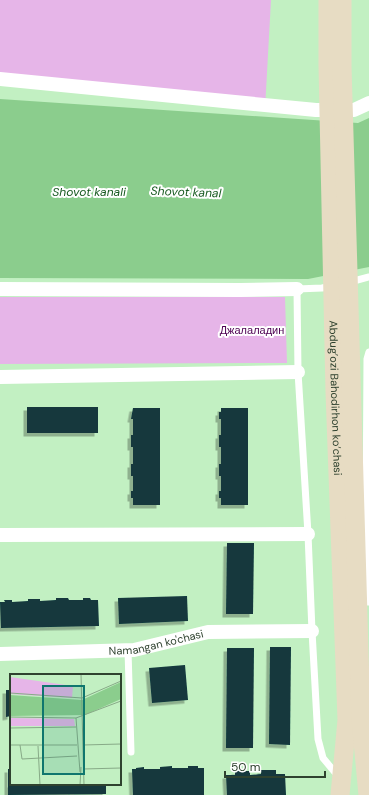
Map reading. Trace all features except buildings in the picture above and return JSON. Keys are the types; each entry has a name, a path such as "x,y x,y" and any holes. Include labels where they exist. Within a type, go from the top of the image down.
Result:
{"main road":[{"name":"Abdug’ozi Bahodirhon ko’chasi","path":"328,0 335,66 344,392 347,720 341,787"},
{"name":"Abdug’ozi Bahodirhon ko’chasi","path":"335,66 342,0"},
{"name":"Abdug’ozi Bahodirhon ko’chasi","path":"344,392 361,720 366,746 368,795"}],"street":[{"path":"0,79 316,110 354,110 369,103"},
{"path":"0,289 297,289"},
{"path":"0,377 298,372"},
{"path":"0,535 308,534"},
{"name":"Namangan ko'chasi","path":"0,654 134,650 208,632 312,631"},
{"path":"344,747 366,746"}],"lane":[{"path":"341,787 323,758 318,739 298,372 297,289 322,288 369,277"},
{"path":"369,352 367,359 369,602"},
{"path":"128,650 132,752"}],"green space":[{"path":"0,0 271,0 265,109 0,85"},
{"name":"Джалаладин","path":"0,297 285,297 287,363 0,364"}],"water":[{"name":"Shovot kanali","path":"0,99 358,123 369,118 369,267 308,279 0,278"}],"water label":[{"name":"Shovot kanal","path":"186,192"}]}
